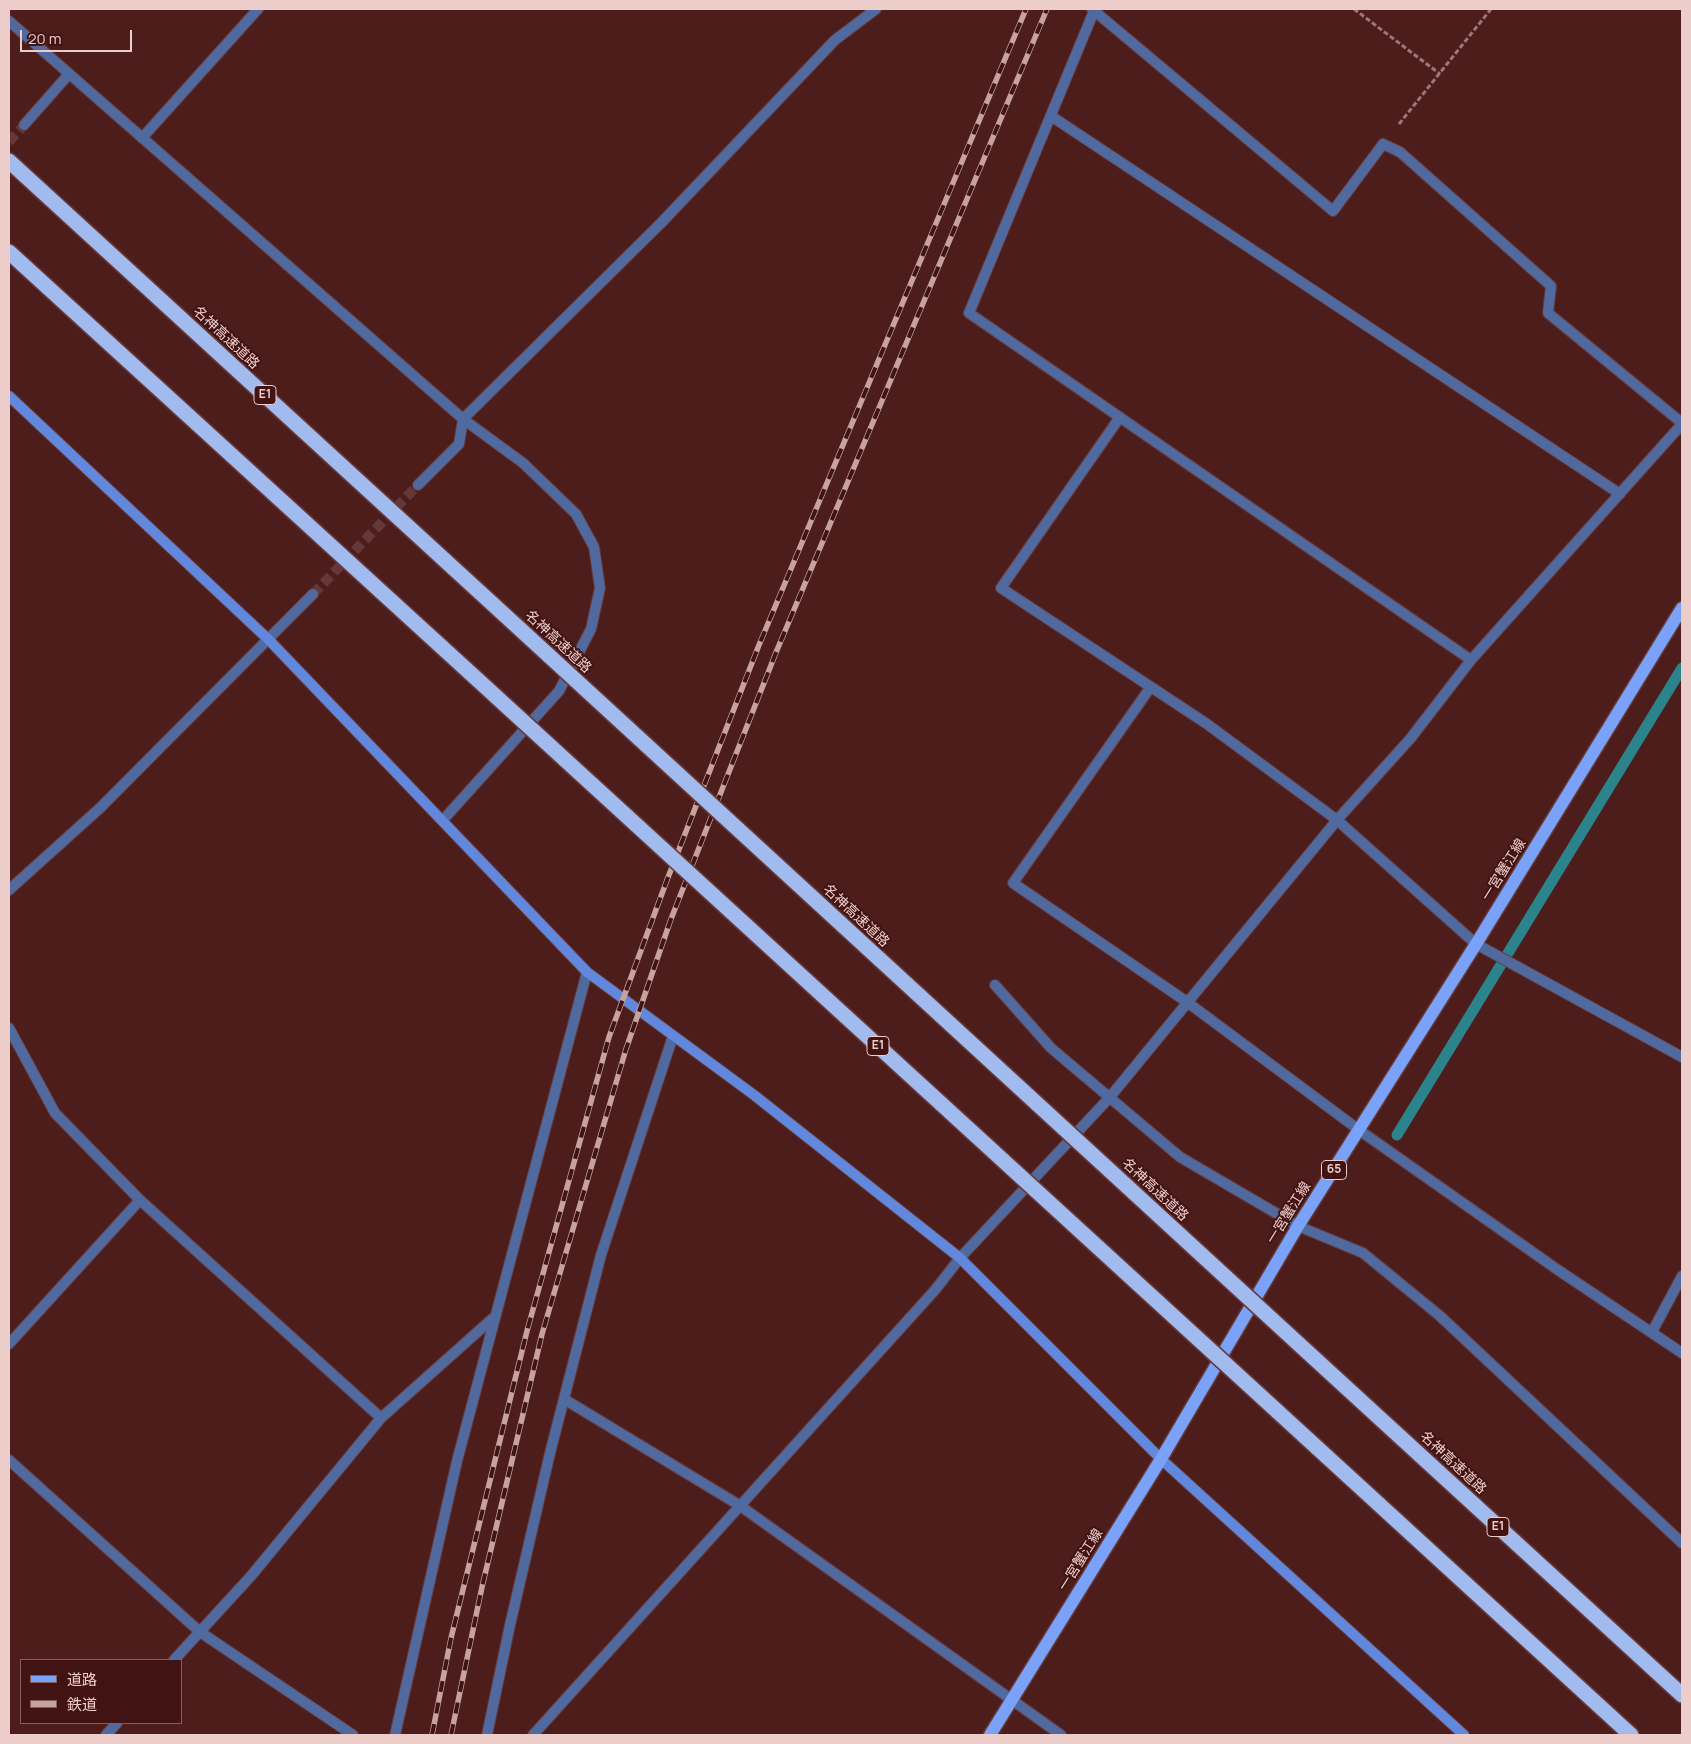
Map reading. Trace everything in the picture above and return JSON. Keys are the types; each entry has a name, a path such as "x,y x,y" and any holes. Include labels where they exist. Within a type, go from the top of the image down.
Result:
{"highway":[{"name":"名神高速道路","path":"9,160 1682,1695"},
{"name":"E1","path":"9,252 1631,1735"}],"main road":[{"name":"一宮蟹江線","path":"990,1735 1161,1460 1298,1226 1476,944 1682,608"}],"street":[{"path":"142,138 258,9"},
{"path":"418,485 460,444 463,419 661,223 835,40 876,9"},
{"path":"533,1735 935,1290 960,1258 1110,1097 1337,820 1410,739 1471,660 1682,424 1548,313 1551,286 1400,152 1383,144 1333,211 1093,10 969,313 1471,660"},
{"path":"9,21 463,419 523,463 576,514 594,547 600,588 591,629 559,691 443,820"},
{"path":"24,125 69,74"},
{"path":"1051,116 1620,494"},
{"path":"9,396 269,640 587,972 754,1095 960,1258 1161,1460 1464,1735"},
{"path":"1120,417 1001,588 1207,724 1337,820 1476,944 1682,1057"},
{"path":"9,890 100,808 314,594"},
{"path":"1150,688 1013,883 1187,1002 1359,1130 1558,1270 1682,1352"},
{"path":"395,1735 455,1470 493,1318 544,1137 587,972"},
{"path":"995,985 1050,1048 1180,1157 1298,1226 1363,1253 1440,1316 1682,1544"},
{"path":"9,1028 54,1113 140,1200 381,1418"},
{"path":"487,1735 510,1625 564,1399 601,1255 672,1036"},
{"path":"9,1344 140,1200"},
{"path":"1652,1332 1682,1276"},
{"path":"175,1659 251,1576 381,1418 493,1318"},
{"path":"564,1399 739,1505 1061,1735"},
{"path":"9,1460 200,1632 353,1735"},
{"path":"106,1735 116,1724"}],"path":[{"path":"1354,9 1440,74"},
{"path":"1383,144 1491,9"}],"waterway":[{"path":"1397,1135 1682,668"}],"tunnel":[{"path":"9,142 24,125"},
{"path":"313,594 418,485"}],"railway":[{"path":"432,1735 451,1638 527,1331 609,1037 667,880 759,645 1026,9"},
{"path":"451,1735 482,1587 542,1334 626,1049 671,919 777,650 1047,9"}]}
